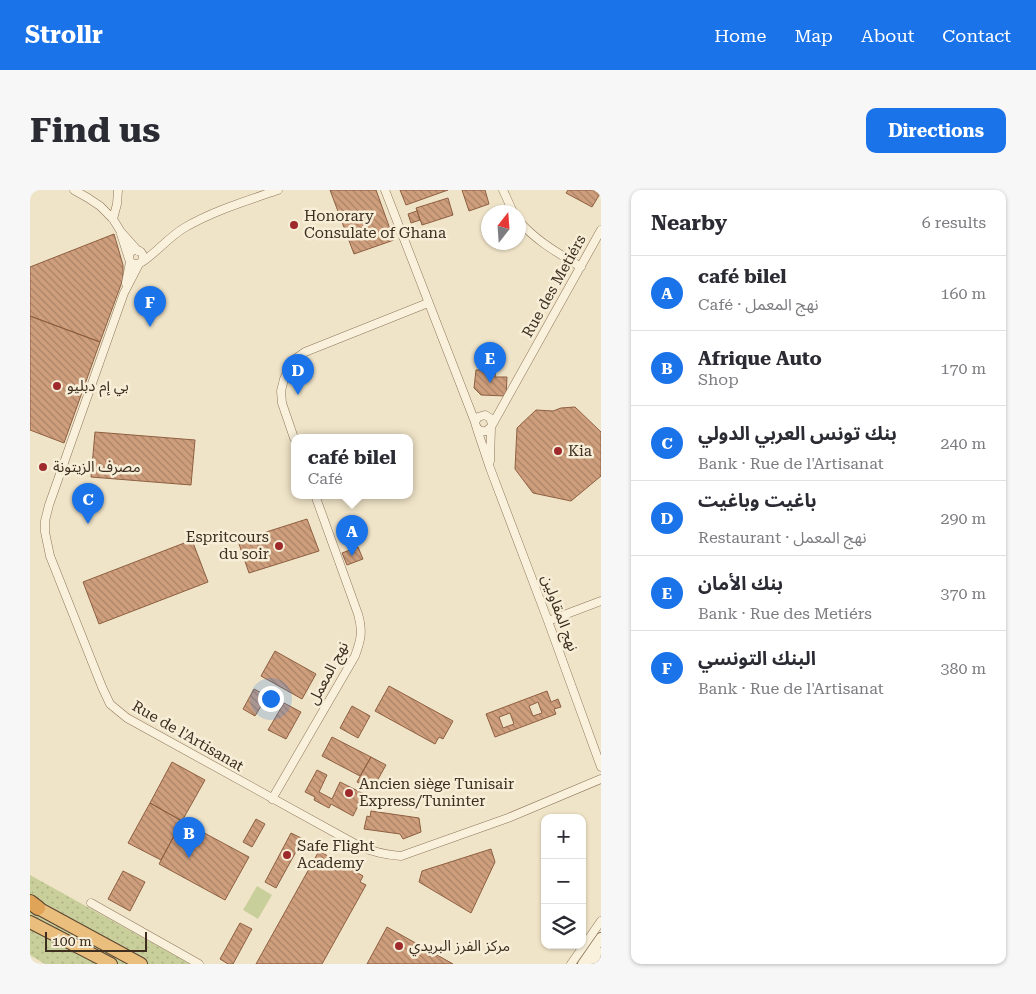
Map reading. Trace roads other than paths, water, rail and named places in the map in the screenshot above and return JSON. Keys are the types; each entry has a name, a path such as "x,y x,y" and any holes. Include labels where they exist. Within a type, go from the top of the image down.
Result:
{"highway":[{"path":"33,904 141,964"},
{"path":"30,922 111,964"}],"street":[{"path":"74,190 100,206 113,219 121,232 143,256 140,263 135,264 130,260 121,232"},
{"path":"113,219 118,190"},
{"name":"Rue de l'Artisanat","path":"278,190 246,201 186,227 140,263 124,293 49,505 45,521 45,532 50,556 110,704 127,718 359,846 372,851 401,856 508,818 601,779"},
{"name":"نهج المقاولين","path":"385,190 476,426 601,768"},
{"path":"502,190 510,205"},
{"path":"526,229 540,242 581,267"},
{"name":"Rue des Metiérs","path":"492,426 601,230"},
{"name":"Rue de l'Artisanat","path":"140,252 166,242"},
{"path":"130,260 130,253 133,251 140,252"},
{"name":"Rue de l'Artisanat","path":"124,293 130,260"},
{"path":"293,434 282,403 284,379 292,361 311,349 428,303"},
{"name":"نهج المقاولين","path":"466,400 486,415"},
{"path":"486,415 490,418 492,426 486,431 480,431 476,426 478,417 502,408"},
{"name":"نهج المقاولين","path":"490,468 492,426"},
{"name":"نهج المعمل","path":"272,799 355,656 360,644 361,625 358,614 316,499"},
{"path":"548,620 601,601"},
{"path":"90,903 199,964"},
{"path":"571,964 601,921"},
{"path":"583,964 601,938"},
{"path":"594,964 601,953"}],"place":[{"name":"Honorary Consulate of Ghana","path":"294,225"},
{"name":"البنك التونسي","path":"150,327"},
{"name":"بنك الأمان","path":"490,383"},
{"name":"بي إم دبليو","path":"57,386"},
{"name":"باغيت وباغيت","path":"298,395"},
{"name":"Kia","path":"558,451"},
{"name":"مصرف الزيتونة","path":"43,467"},
{"name":"بنك تونس العربي الدولي","path":"88,524"},
{"name":"Espritcours du soir","path":"279,546"},
{"name":"café bilel","path":"352,556"},
{"name":"Ancien siège Tunisair Express/Tuninter","path":"349,793"},
{"name":"Safe Flight Academy","path":"287,855"},
{"name":"Afrique Auto","path":"189,858"},
{"name":"مركز الفرز البريدي","path":"399,946"}]}
